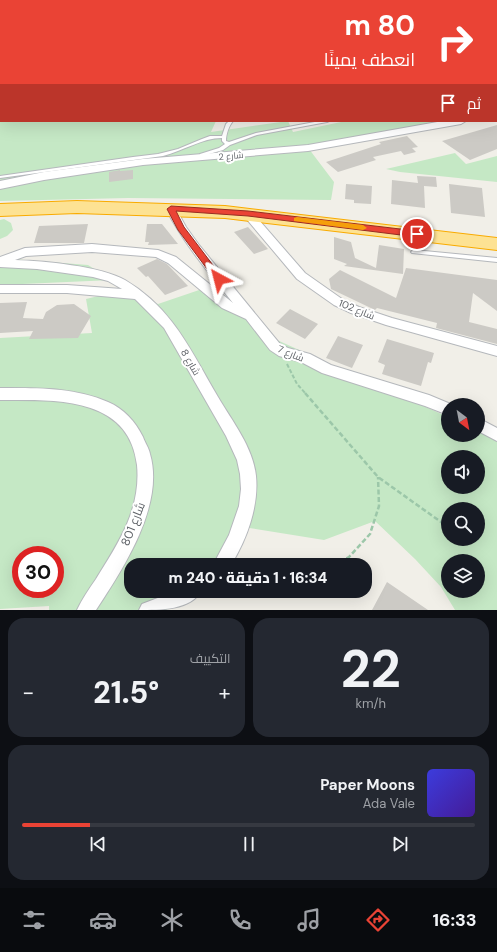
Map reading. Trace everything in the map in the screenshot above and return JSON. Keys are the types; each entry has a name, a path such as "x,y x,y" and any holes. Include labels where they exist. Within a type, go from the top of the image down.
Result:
{"highway":[{"path":"0,200 132,197 233,200 496,245"},
{"path":"0,210 77,207 171,209 248,214 496,245"},
{"path":"0,219 56,214 77,207"}],"street":[{"name":"شارع 2","path":"0,185 44,176 143,162 308,148 455,122"},
{"name":"شارع 7","path":"171,209 181,228 195,248 251,318 271,342 280,350 305,358 327,369 441,405"},
{"name":"شارع 102","path":"248,214 301,276 338,302 355,310 390,322 497,351"},
{"path":"0,262 25,252 92,248 158,254 172,260 226,305 251,318"},
{"name":"شارع 8","path":"0,262 42,265 102,274 114,279 140,296 168,325 237,441 247,465 249,490 248,502 229,554 226,558"},
{"path":"0,289 76,289 108,291 140,296"},
{"name":"شارع 801","path":"0,394 46,394 96,403 108,408 124,419 137,438 144,461 145,489 138,518 119,557 86,610"},
{"path":"485,428 497,436"},
{"path":"148,610 181,598"}],"lane":[{"path":"228,144 224,140 224,137 230,122"},
{"path":"187,159 209,154 228,144 256,134 322,122"},
{"path":"0,177 133,158 151,157 174,152 211,137 224,137"},
{"path":"414,252 496,245"}],"path":[{"path":"280,350 297,384 378,477 441,522"},
{"path":"347,558 370,534 380,506 378,477"}],"green space":[{"path":"0,122 216,122 211,132 288,122 293,132 341,122 438,122 309,149 334,182 331,200 128,198 0,201"},
{"path":"455,153 466,164 497,156 497,182 400,172 386,169"},
{"path":"4,219 11,223 13,230 7,236 0,239 0,220"},
{"path":"0,258 88,265 112,280 0,285"},
{"path":"208,287 277,340 441,414 441,442 485,442 485,433 497,439 497,610 455,610 448,598 485,598 485,554 441,554 441,587 415,559 375,521 324,540 243,527 226,558 124,558 124,598 185,598 166,610 49,610 49,606 0,609 0,338 92,333 86,299 123,290 158,304"}],"building":[{"path":"497,125 497,149 470,160 442,141"},
{"path":"407,136 418,147 412,148 416,152 404,155 401,151 373,157 376,160 338,172 326,162 381,144 379,142"},
{"path":"133,170 133,179 109,182 109,172"},
{"path":"417,176 436,177 437,187 424,186 425,208 391,204 392,180 418,183"},
{"path":"346,184 372,186 371,204 354,203 354,200 345,199"},
{"path":"449,184 482,188 485,217 451,213"},
{"path":"88,224 84,243 34,243 39,226"},
{"path":"147,224 162,224 178,244 148,245 149,242 145,242"},
{"path":"248,227 268,249 254,254 234,232"},
{"path":"334,237 351,242 355,258 376,268 379,245 404,249 403,274 344,266 347,264 334,259"},
{"path":"157,259 167,264 188,286 165,295 148,276 146,277 137,268"},
{"path":"406,268 497,280 497,311 473,293 469,322 497,329 497,344 436,328 437,323 377,308 375,310 331,289 329,279 340,270 396,298"},
{"path":"27,302 23,318 43,319 46,312 57,305 74,304 91,316 78,338 29,339 33,331 0,333 0,303"},
{"path":"290,309 318,324 305,339 276,323"},
{"path":"338,336 363,345 352,368 326,358"},
{"path":"387,339 434,353 431,363 428,362 421,386 382,374 385,365 378,362"},
{"path":"387,582 428,610 372,610"}],"slow traffic":[{"path":"297,220 363,228"}],"route":[{"path":"219,279 176,221 171,209 248,214 417,234"}]}
